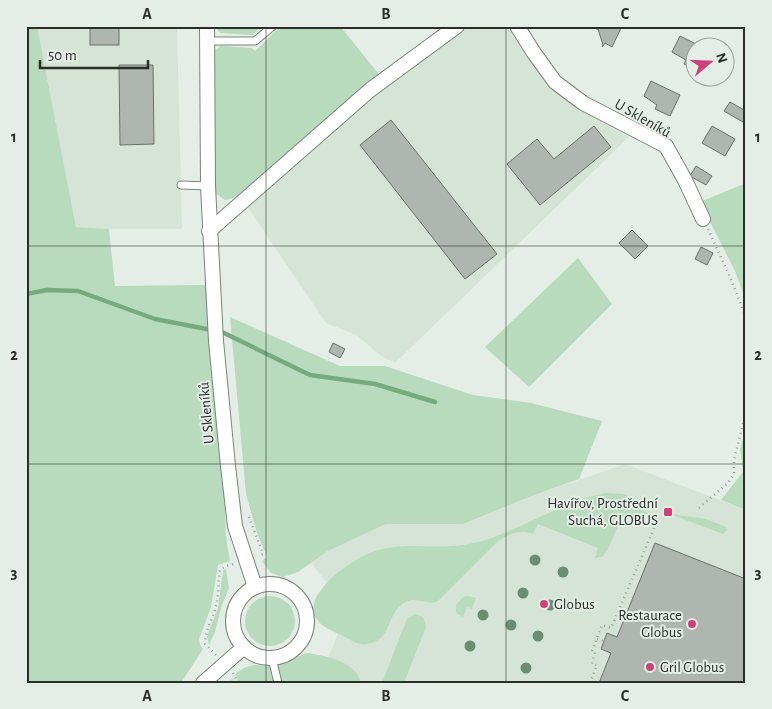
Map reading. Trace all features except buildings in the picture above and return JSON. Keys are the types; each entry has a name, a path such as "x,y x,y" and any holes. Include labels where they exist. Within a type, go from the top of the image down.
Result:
{"street":[{"name":"U Skleníků","path":"207,26 209,232 216,341 235,526 255,587"},
{"path":"209,232 370,90 457,26"},
{"name":"U Skleníků","path":"517,26 555,82 583,103 666,146 685,180 703,219"},
{"path":"272,584 280,586 295,594 305,609 306,627 298,644 291,652 272,658 256,655 244,647 237,639 233,619 235,609 239,600 246,592 255,587 272,584"},
{"path":"203,683 244,647"}],"lane":[{"path":"207,41 255,41 272,26"},
{"path":"181,184 208,186"},
{"path":"272,658 278,683"}],"path":[{"path":"703,219 746,317"},
{"path":"699,508 728,483 734,474 734,460 746,412"},
{"path":"236,683 235,675 225,662 205,644 205,634 212,620 217,602 220,570 226,566 246,562 263,554 248,511"},
{"path":"590,683 597,665 592,664 595,652 592,651 602,625 611,628 655,526"},
{"path":"597,638 604,642"}],"shaded area":[{"path":"37,26 177,26 182,229 76,227"},
{"path":"466,26 506,26 549,86 579,109 629,137 395,363 381,356 356,335 326,323 247,206 377,94"},
{"path":"625,464 746,510 746,683 227,683 236,673 246,667 281,665 307,653 328,658 338,634 320,624 315,616 313,607 316,597 327,583 311,563 328,551 386,524 463,524 529,497"}],"green space":[{"path":"26,26 37,26 76,227 109,229 115,286 206,285 224,482 226,537 230,561 218,565 211,607 199,639 203,649 181,683 26,683"},
{"path":"215,26 262,26 253,35 220,33"},
{"path":"281,26 340,26 382,78 240,194 225,200 214,192 215,50 221,46 252,48 255,51"},
{"path":"746,183 746,301 735,271 700,202"},
{"path":"578,258 612,304 529,387 485,347"},
{"path":"230,317 340,366 385,366 473,395 531,403 602,421 579,479 463,524 386,524 328,551 298,572 283,577 271,573 262,561 267,557 257,533 246,494"},
{"path":"746,430 746,510 721,500 743,472 740,449"},
{"path":"605,493 624,494 646,503 643,511 652,514 653,517 640,514 630,515 623,519 602,557 595,558 598,548 538,524 533,534 514,533 496,543 438,601 410,600 399,607 386,632 376,641 360,644 324,626 314,615 314,606 322,588 346,566 368,554 398,547 458,546 474,543 507,532 572,503"},
{"path":"670,514 706,519 726,527 727,530 723,534"},
{"path":"226,569 229,588 209,645 207,636 218,608 223,571"},
{"path":"265,596 275,596 288,603 295,616 295,626 288,639 275,646 265,646 256,642 249,635 245,626 245,616 249,607 256,600"},
{"path":"463,597 476,598 472,609 467,607 463,617 456,613 456,605"},
{"path":"415,614 423,617 426,627 404,683 382,683 407,619"},
{"path":"307,653 331,658 347,665 353,669 361,683 281,683 277,665"},
{"path":"255,665 269,666 274,683 239,683 236,673 246,667"}],"waterway":[{"path":"26,294 47,290 78,291 155,319 222,332 310,375 375,384 435,402"}],"place":[{"name":"Havířov, Prostřední Suchá, GLOBUS","path":"668,512"},
{"name":"Globus","path":"544,604"},
{"name":"Restaurace Globus","path":"692,624"},
{"name":"Gril Globus","path":"650,667"}]}
